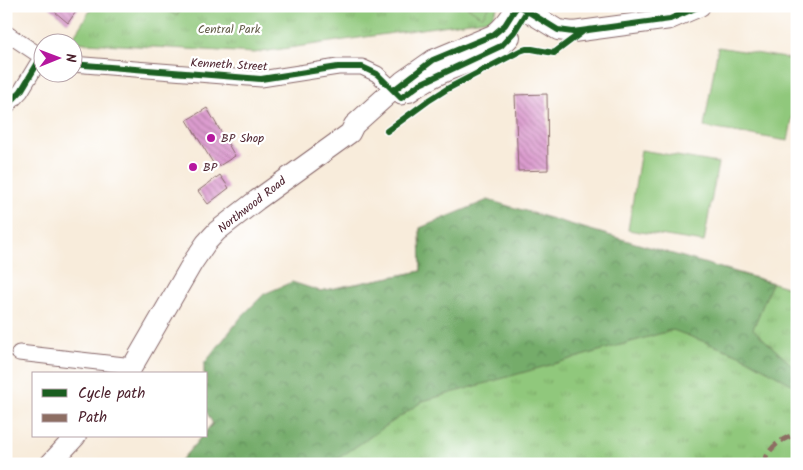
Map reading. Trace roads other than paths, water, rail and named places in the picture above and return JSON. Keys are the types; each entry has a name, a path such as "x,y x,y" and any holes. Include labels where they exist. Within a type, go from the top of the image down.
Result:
{"main road":[{"path":"523,7 558,30 573,32 670,19 700,6"},
{"name":"Northwood Road","path":"130,370 193,262 217,231 350,133 354,125 398,94 501,46 514,32 523,7"},
{"path":"50,464 74,438"}],"street":[{"path":"6,33 32,50"},
{"name":"Kenneth Street","path":"82,65 261,79 352,66 370,69 398,94"},
{"path":"6,107 21,92 32,73"},
{"path":"19,353 130,370"}],"place":[{"name":"BP Shop","path":"211,138"},
{"name":"BP","path":"193,167"}],"park label":[{"name":"Central Park","path":"229,29"}]}
